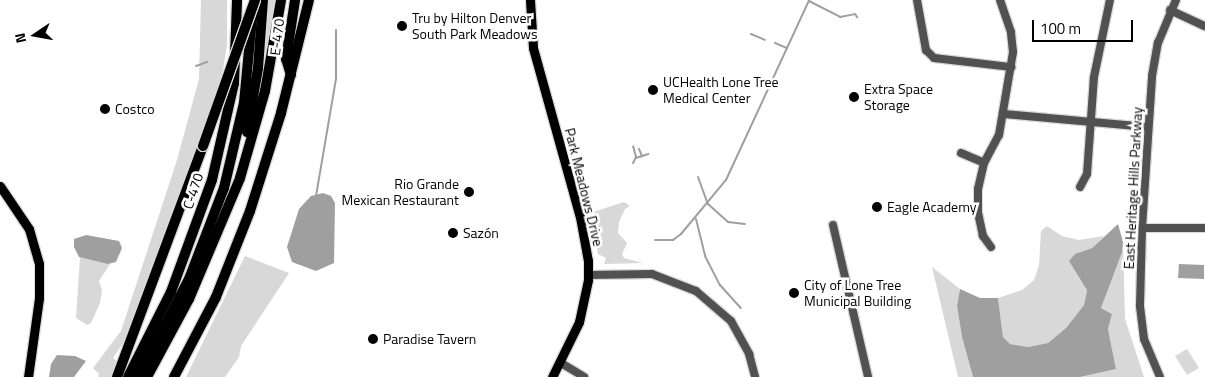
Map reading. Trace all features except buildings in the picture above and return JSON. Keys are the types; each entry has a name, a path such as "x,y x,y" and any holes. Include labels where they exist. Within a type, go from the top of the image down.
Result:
{"highway":[{"name":"C-470","path":"128,377 178,275 213,175 234,83 237,0"},
{"path":"117,377 140,323 254,0"},
{"path":"138,377 189,279 224,188 244,103 254,0"},
{"path":"233,191 253,103 263,0"},
{"path":"147,377 189,299 233,191 262,103 281,0"},
{"name":"E-470","path":"291,76 286,58 296,0"},
{"path":"174,377 235,252 264,172 291,76 309,0"}],"main road":[{"name":"Park Meadows Drive","path":"530,0 533,48 580,217 589,274 579,322 561,363 552,377"},
{"path":"0,186 29,229 39,264 39,298 28,377"}],"street":[{"path":"917,0 926,50 934,58 1011,67"},
{"path":"991,247 983,236 978,212 978,189 984,163 999,135 1011,67 1011,32 1000,0"},
{"path":"1080,187 1087,174 1095,68 1110,0"},
{"name":"East Heritage Hills Parkway","path":"1160,377 1144,339 1140,305 1142,228 1147,127 1152,76 1170,10 1176,0"},
{"path":"1170,10 1205,26"},
{"path":"1004,114 1090,124 1147,127"},
{"path":"961,152 984,163"},
{"path":"833,225 868,377"},
{"path":"1142,228 1205,228"},
{"path":"589,274 652,274 696,290 731,321 749,354 755,377"},
{"path":"561,363 584,377"}],"shaded area":[{"path":"201,0 227,0 227,45 219,94 137,318 133,317 124,342 113,358 119,363 112,377 98,377 99,374 93,368 121,331 177,160 199,79"},
{"path":"266,0 276,0 267,58 264,57"},
{"path":"323,193 331,196 335,203 334,263 316,271 292,262 287,247 299,209 311,196"},
{"path":"624,202 630,206 625,209 619,222 618,233 627,243 622,254 624,258 643,263 604,264 606,258 598,254 590,213"},
{"path":"1118,224 1123,242 1122,252 1101,308 1112,314 1108,329 1116,369 1080,377 973,377 962,337 957,306 960,289 980,298 998,298 1003,337 1010,344 1028,347 1048,343 1066,328 1084,305 1087,290 1069,261 1075,254 1092,248"},
{"path":"1047,226 1062,236 1079,240 1104,236 1092,248 1075,254 1087,290 1084,305 1066,328 1048,343 1028,347 1010,344 1003,337 998,298 1022,290 1034,280 1039,265 1041,231"},
{"path":"86,235 119,241 122,248 116,262 108,264 79,257 74,247 74,239"},
{"path":"1123,242 1125,319 1144,377 1080,377 1116,369 1108,329 1112,314 1101,308"},
{"path":"245,256 289,273 241,346 239,357 225,377 186,377"},
{"path":"80,257 110,264 99,281 102,290 100,303 91,323 87,325 76,318"},
{"path":"1179,264 1204,265 1204,279 1178,278"},
{"path":"932,267 960,289 957,306 962,337 973,377 958,377"},
{"path":"1187,349 1199,368 1187,375 1175,356"},
{"path":"57,355 75,356 86,361 74,377 49,377 51,364"}],"waterway":[{"path":"655,240 673,240 681,234 726,180 809,0"},
{"path":"809,1 840,17 855,14 857,17"},
{"path":"316,196 336,79 336,30"},
{"path":"751,34 765,40"},
{"path":"775,43 787,48"},
{"path":"196,66 207,62"},
{"path":"633,146 636,157 633,163"},
{"path":"639,149 642,156"},
{"path":"636,158 648,154"},
{"path":"698,177 708,204 728,222 745,224"},
{"path":"696,219 705,256 720,285 741,308"}],"place":[{"name":"Tru by Hilton Denver South Park Meadows","path":"402,26"},
{"name":"UCHealth Lone Tree Medical Center","path":"653,90"},
{"name":"Extra Space Storage","path":"854,97"},
{"name":"Costco","path":"105,109"},
{"name":"Rio Grande Mexican Restaurant","path":"469,192"},
{"name":"Eagle Academy","path":"877,207"},
{"name":"Sazón","path":"453,233"},
{"name":"City of Lone Tree Municipal Building","path":"794,293"},
{"name":"Paradise Tavern","path":"373,339"}]}
